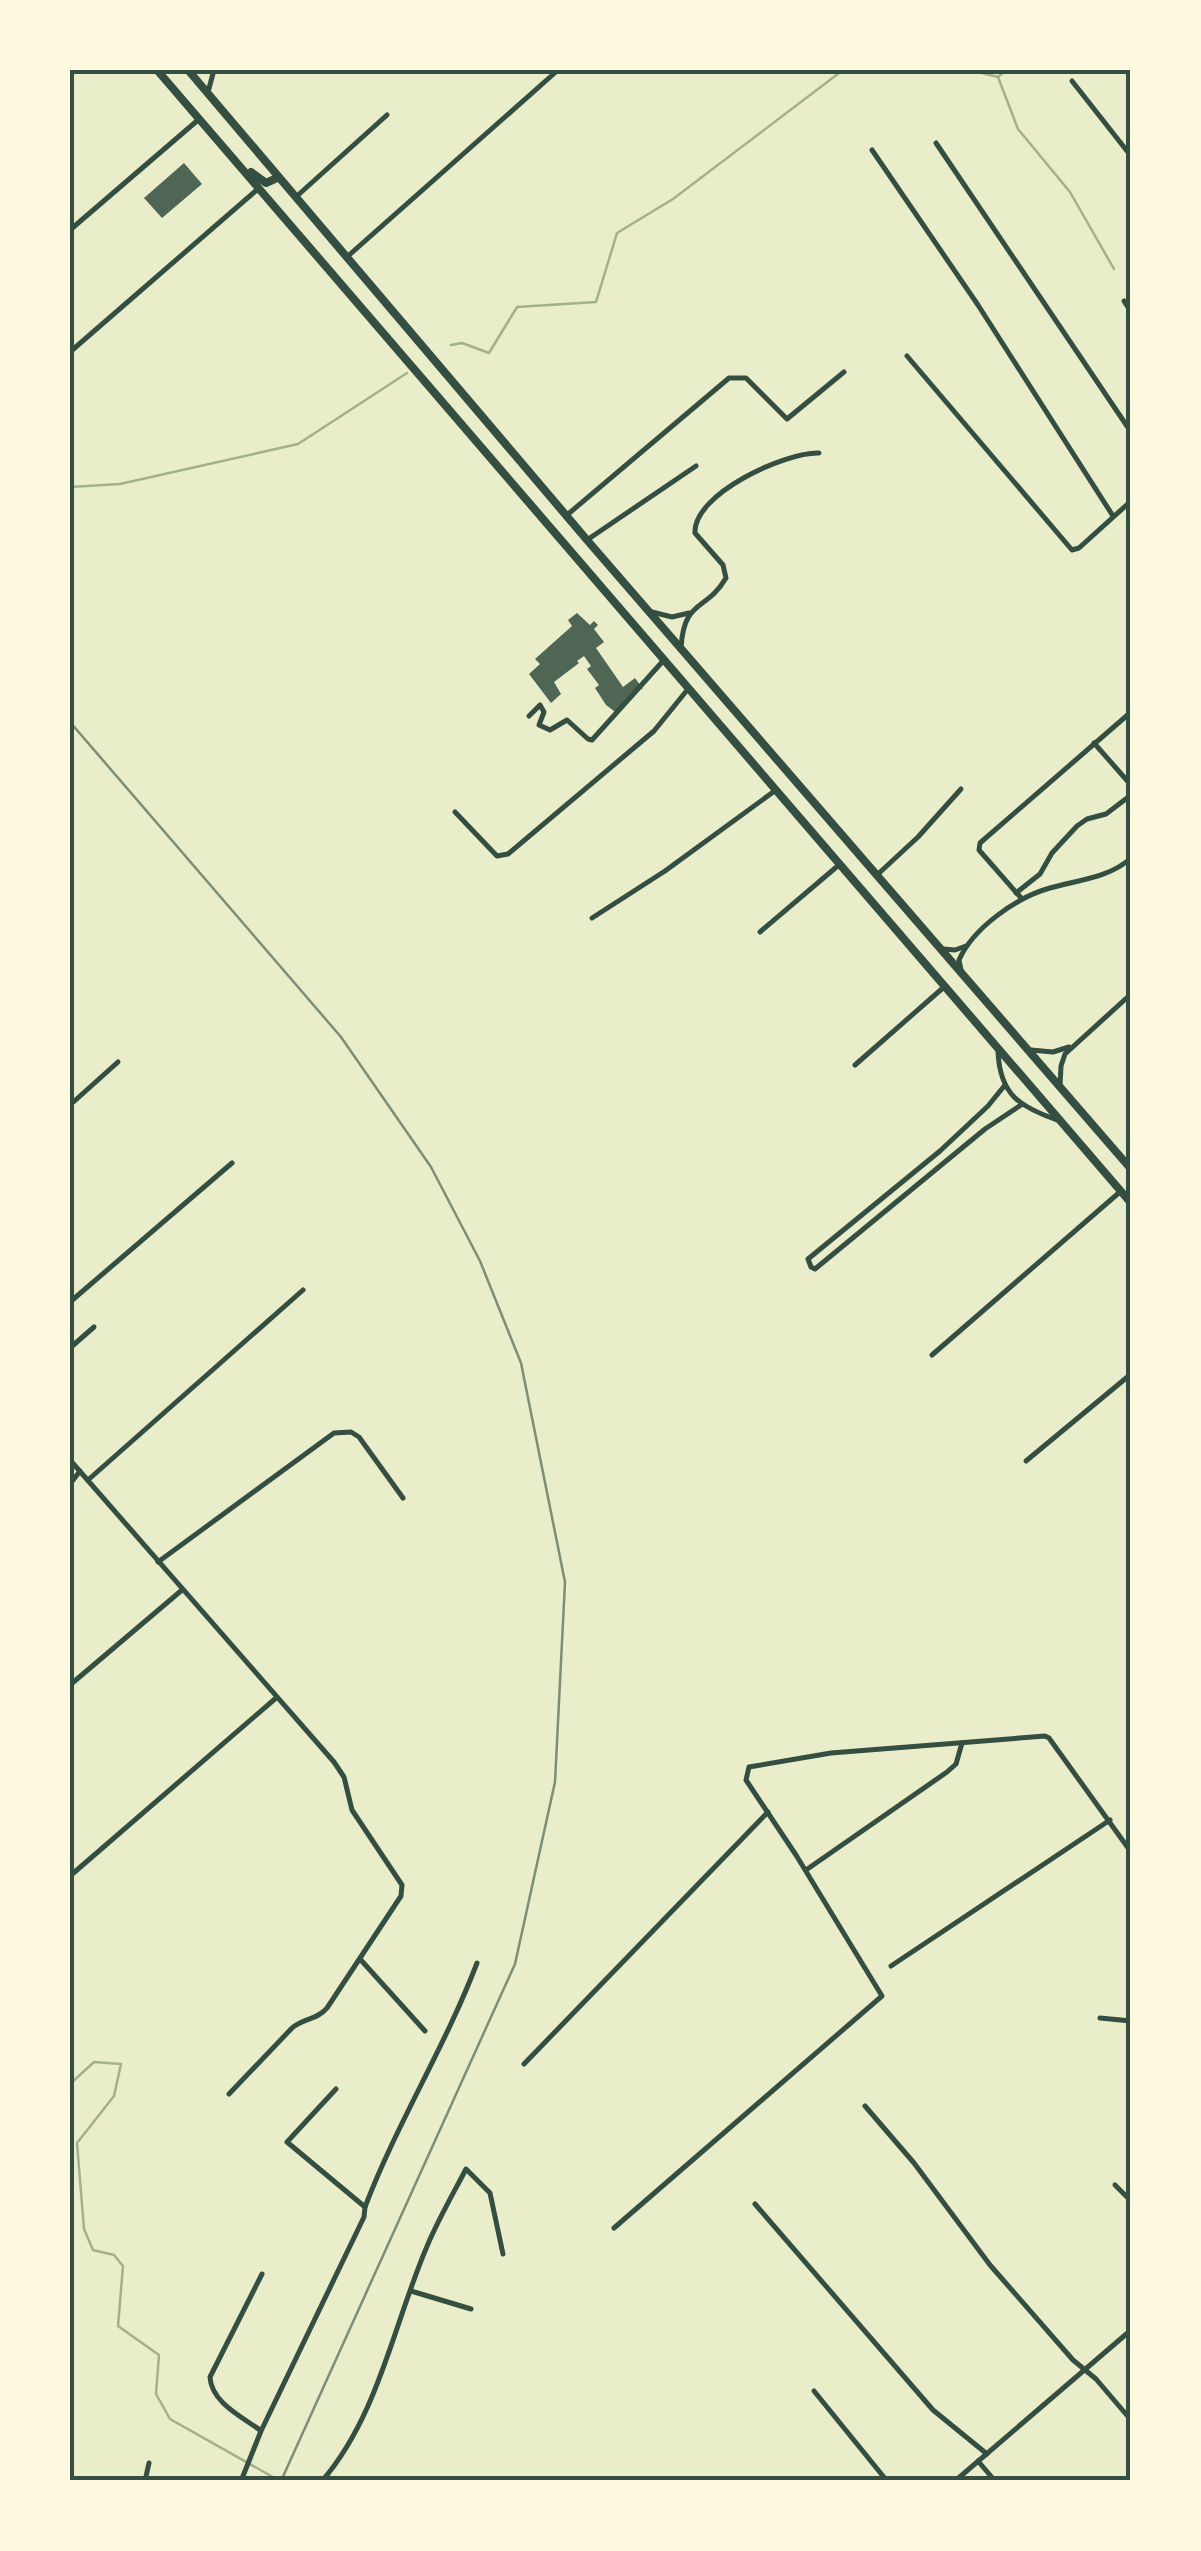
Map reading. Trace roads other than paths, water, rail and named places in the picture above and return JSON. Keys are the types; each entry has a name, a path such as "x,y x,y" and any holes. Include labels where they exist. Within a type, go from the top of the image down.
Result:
{"main road":[{"path":"157,70 1131,1203"},
{"path":"188,70 1131,1170"},
{"path":"239,165 266,183 277,178"},
{"path":"280,213 293,207 313,220"},
{"path":"830,853 846,840"},
{"path":"848,874 854,862 863,859"}],"street":[{"path":"208,95 214,70"},
{"path":"346,258 558,70"},
{"path":"1072,82 1131,156"},
{"path":"295,198 387,115"},
{"path":"70,230 198,120"},
{"path":"936,144 1131,432"},
{"path":"872,150 978,305 1113,516"},
{"path":"70,352 259,188"},
{"path":"1124,301 1131,312"},
{"path":"907,356 1072,550 1131,501"},
{"path":"567,515 729,378 746,378 787,419 844,372"},
{"path":"681,648 688,613 726,578 723,565 695,534 699,516 733,485 760,470 788,457 819,453"},
{"path":"587,540 696,466"},
{"path":"652,612 672,616 688,613"},
{"path":"528,716 540,706 544,712 539,725 550,730 567,720 592,740 663,661"},
{"path":"455,812 489,850 497,856 508,854 654,731 688,689"},
{"path":"1019,896 979,850 980,842 1131,712"},
{"path":"1094,743 1131,785"},
{"path":"592,918 665,871 776,790"},
{"path":"877,874 918,838 961,790"},
{"path":"961,970 960,960 969,944 1040,874 1076,826 1106,814 1131,795"},
{"path":"1019,896 1108,872 1131,858"},
{"path":"760,932 840,864"},
{"path":"939,947 955,950 969,944"},
{"path":"856,1065 944,988"},
{"path":"1060,1086 1063,1058 1131,994"},
{"path":"1029,1049 1053,1052 1076,1042"},
{"path":"998,1049 1005,1084 1021,1105 1061,1121"},
{"path":"70,1105 118,1062"},
{"path":"1005,1084 940,1151 808,1259 810,1267 815,1269 985,1128 1021,1105"},
{"path":"975,1118 985,1128"},
{"path":"1116,1150 1131,1155"},
{"path":"940,1151 947,1159"},
{"path":"70,1302 232,1163"},
{"path":"932,1355 1120,1191"},
{"path":"885,1198 892,1206"},
{"path":"88,1480 303,1290"},
{"path":"70,1348 94,1327"},
{"path":"1026,1462 1131,1374"},
{"path":"158,1562 334,1433 351,1432 359,1437 403,1498"},
{"path":"70,1460 340,1770 352,1810 402,1886 401,1896 322,2014 300,2021 230,2094"},
{"path":"70,1484 80,1472"},
{"path":"70,1685 182,1590"},
{"path":"70,1876 276,1698"},
{"path":"614,2228 882,1998 806,1870 746,1780 745,1772 751,1766 831,1753 1049,1738 1131,1852"},
{"path":"806,1870 948,1772 956,1764 962,1743"},
{"path":"524,2064 768,1812"},
{"path":"892,1966 1110,1820"},
{"path":"360,1959 425,2032"},
{"path":"241,2481 261,2431 360,2227 399,2130 456,2020 478,1963"},
{"path":"1100,2018 1131,2021"},
{"path":"336,2089 286,2142 365,2207"},
{"path":"865,2106 990,2265 1131,2420"},
{"path":"322,2481 346,2448 382,2371 428,2244 466,2169 490,2192 503,2254"},
{"path":"1116,2185 1131,2202"},
{"path":"755,2204 932,2410 987,2454"},
{"path":"261,2431 222,2401 211,2388 210,2377 262,2274"},
{"path":"410,2291 471,2309"},
{"path":"955,2481 1131,2330"},
{"path":"814,2392 887,2481"},
{"path":"978,2461 995,2481"},
{"path":"146,2481 149,2463"}],"waterway":[{"path":"451,345 462,343 489,353 517,307 596,302 617,233 673,199 843,70"},
{"path":"970,70 998,77 1006,70"},
{"path":"998,77 1018,129 1070,192 1114,269"},
{"path":"70,487 120,484 298,444 407,373"},
{"path":"70,2084 94,2062 121,2064 114,2096 77,2143 84,2229 93,2250 114,2255 123,2266 118,2326 159,2355 156,2394 170,2419 280,2481"}],"railway":[{"path":"70,722 341,1037 431,1167 480,1261 521,1363 565,1582 555,1782 515,1964 281,2481"}]}
